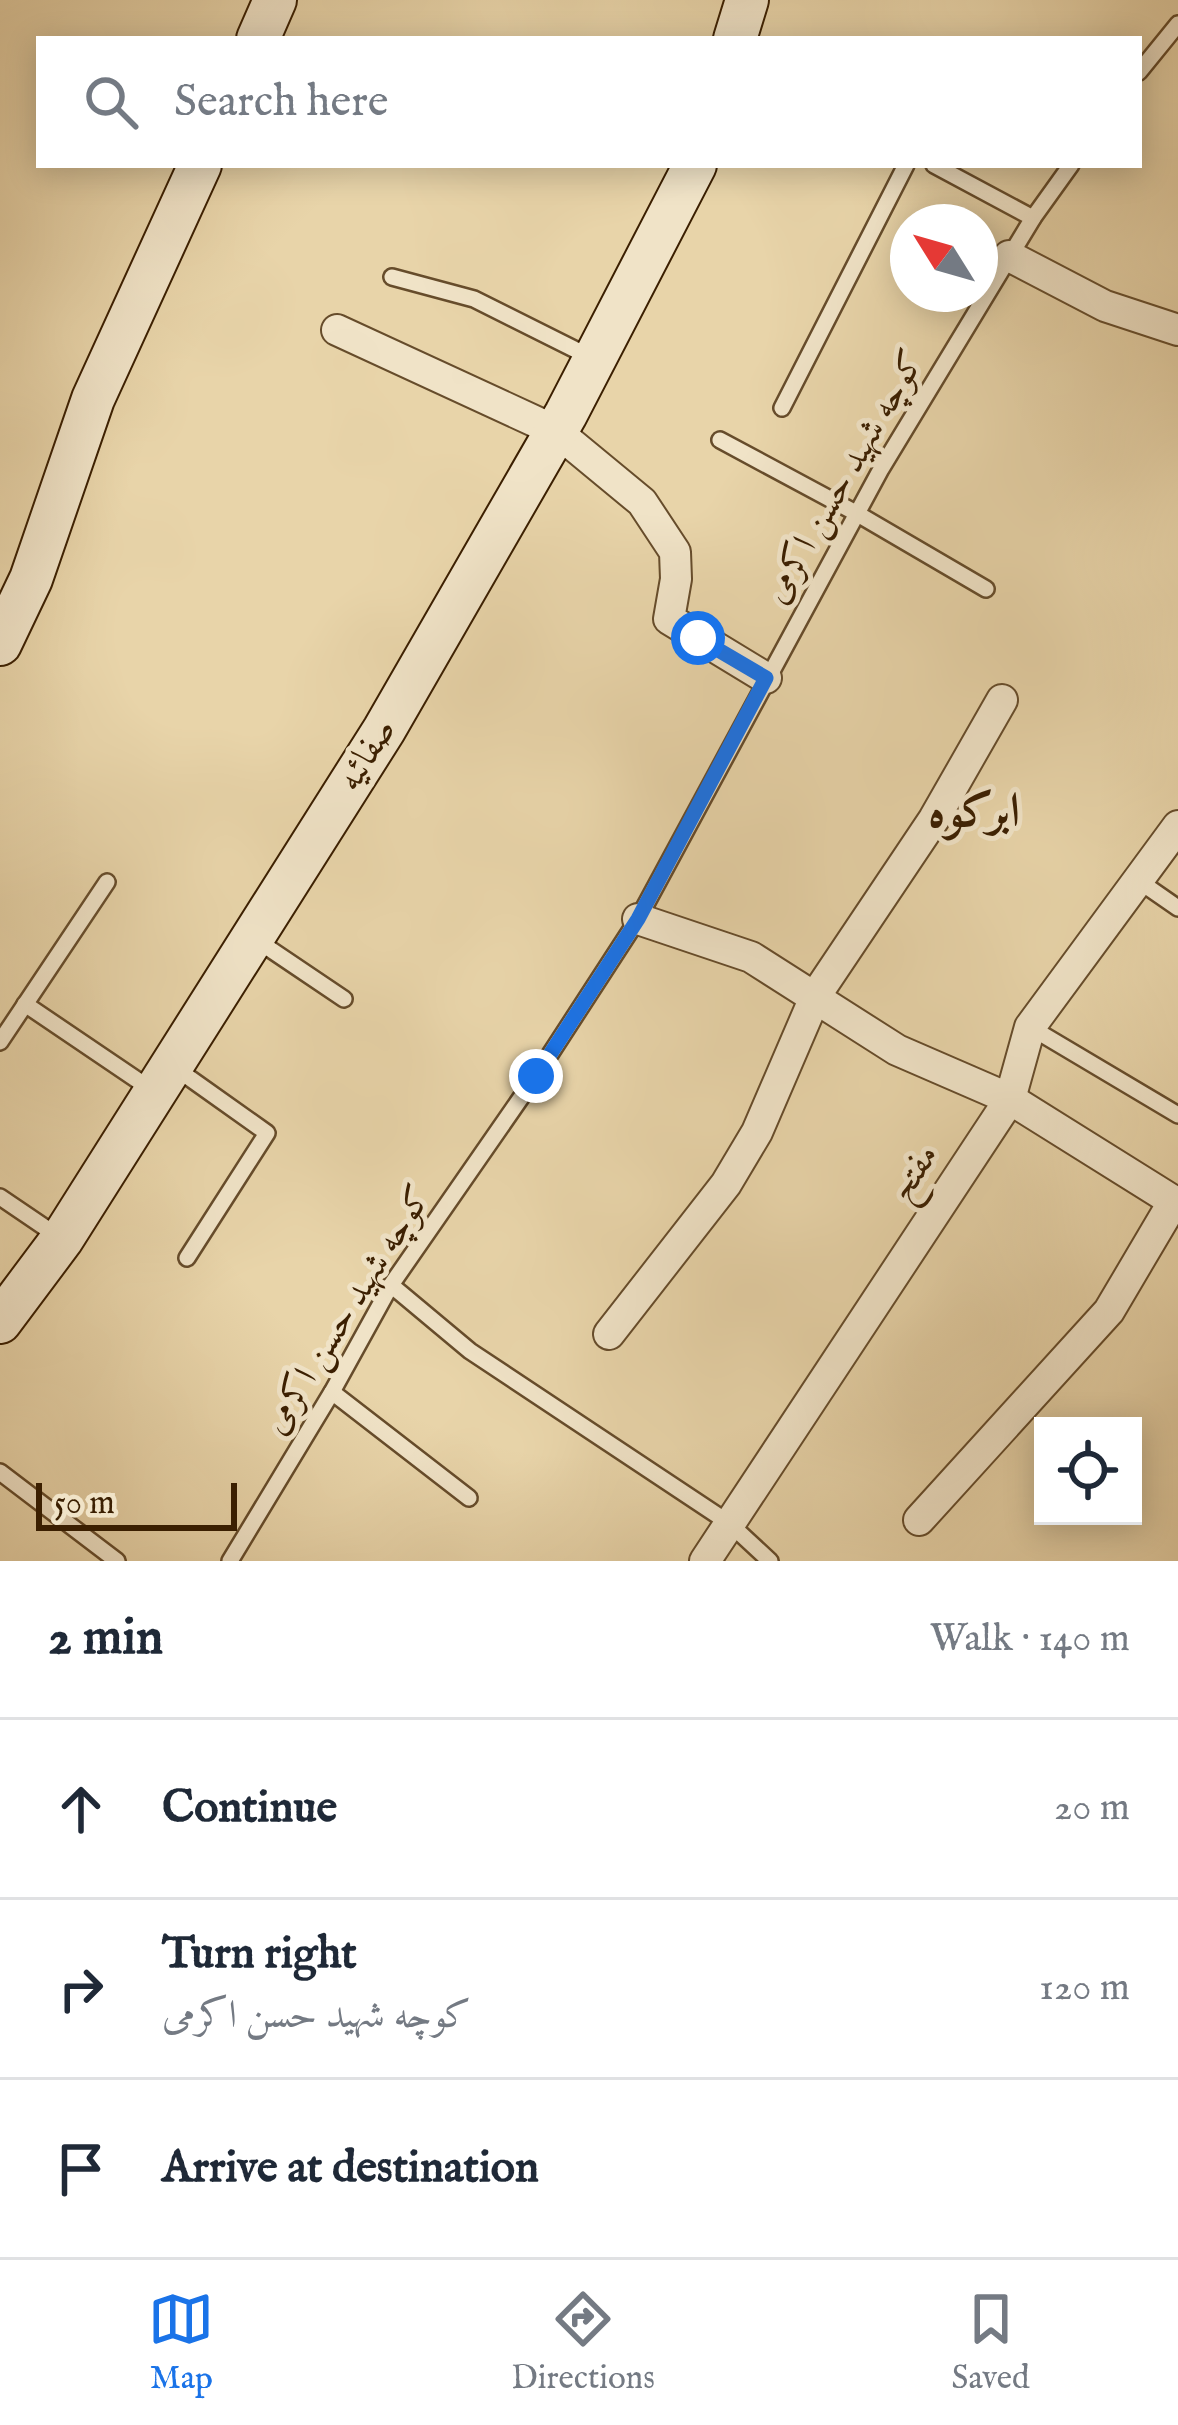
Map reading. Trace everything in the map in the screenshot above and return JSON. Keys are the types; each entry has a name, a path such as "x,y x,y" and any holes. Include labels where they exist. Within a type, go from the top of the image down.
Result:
{"street":[{"path":"259,36 275,0"},
{"path":"737,36 747,0"},
{"path":"0,644 31,579 93,399 199,168"},
{"name":"صفائیه","path":"0,1322 62,1239 384,730 556,431 693,168"},
{"path":"1010,256 1105,306 1178,331"},
{"path":"337,330 556,431 642,502 675,551 670,619 766,678"},
{"path":"609,1334 736,1166 757,1132 817,995 934,819 1002,700"},
{"name":"مفتح","path":"705,1561 1010,1099 1030,1027 1178,826"},
{"path":"638,919 751,957 897,1049 1010,1099 1176,1202 1109,1311 919,1520"}],"lane":[{"path":"1142,68 1178,24"},
{"path":"782,408 904,168"},
{"path":"940,168 1033,218"},
{"name":"کوچه شهید حسن اکرمی","path":"230,1561 391,1285 638,919 856,513 1033,218 1069,168"},
{"path":"392,277 474,299 595,359"},
{"path":"720,440 986,589"},
{"path":"1139,881 1178,908"},
{"path":"0,1042 107,882"},
{"path":"252,938 344,999"},
{"path":"25,1004 267,1133 187,1258"},
{"path":"1030,1027 1178,1115"},
{"path":"0,1197 62,1239"},
{"path":"391,1285 487,1362 729,1523 770,1561"},
{"path":"332,1392 469,1498"},
{"path":"0,1472 117,1561"}],"district":[{"name":"ابرکوه","path":"974,813"}],"route":[{"path":"536,1076 638,919 766,678 698,638"}]}
